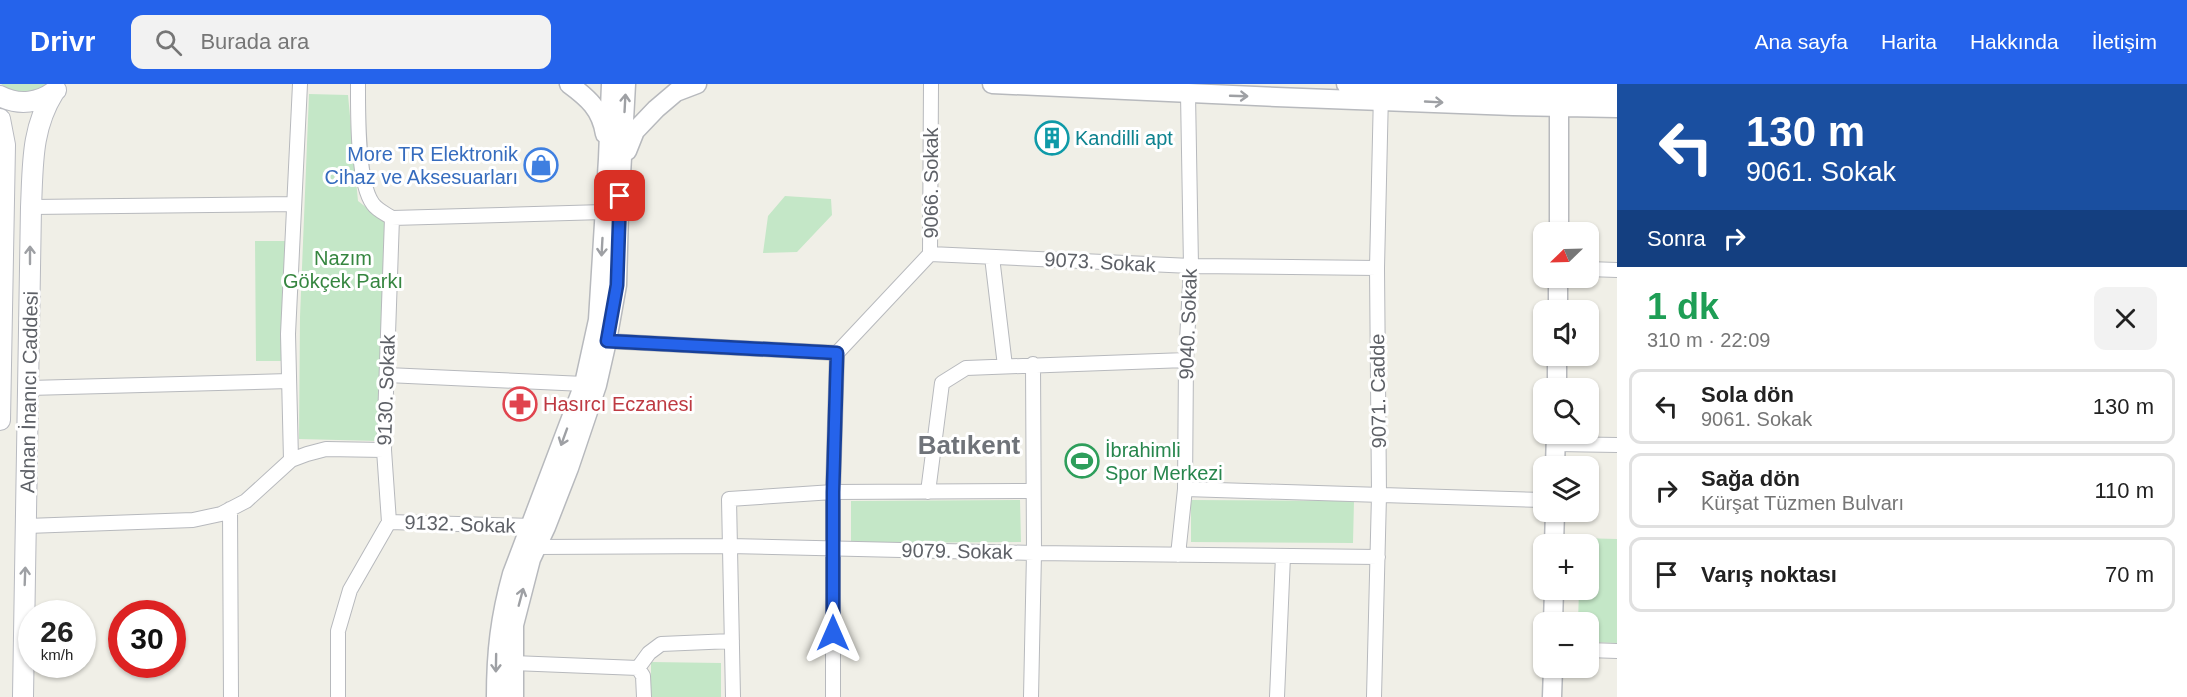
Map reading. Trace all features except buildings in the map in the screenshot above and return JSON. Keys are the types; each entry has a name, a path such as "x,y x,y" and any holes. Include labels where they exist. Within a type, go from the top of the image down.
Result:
{"main road":[{"path":"0,96 24,102 45,98 61,86"},
{"name":"Adnan İnanıcı Caddesi","path":"23,697 30,207 33,146 43,110 61,86"},
{"name":"Adnan İnanıcı Caddesi","path":"0,119 5,145 0,420"}],"street":[{"path":"291,460 288,334 300,84"},
{"path":"358,84 358,121 365,190 374,206 392,218 604,212"},
{"path":"569,84 588,98 603,120 615,161"},
{"path":"514,697 514,626 531,559 572,458 597,385 617,285 611,84"},
{"path":"496,697 496,654 504,603 512,574 584,384 598,320 604,212 615,161 626,84"},
{"path":"615,161 635,131 676,92 698,84"},
{"name":"9066. Sokak","path":"837,353 930,254 931,84"},
{"path":"992,84 1188,94 1381,90 1559,94 1617,92"},
{"path":"1346,84 1381,90"},
{"name":"9071. Cadde","path":"1374,697 1379,495 1377,268 1381,90"},
{"name":"9040. Sokak","path":"1178,555 1185,489 1186,360 1191,266 1188,94"},
{"path":"1559,94 1617,108"},
{"path":"1559,94 1559,222"},
{"path":"30,207 294,204"},
{"name":"9130. Sokak","path":"389,522 384,450 392,218"},
{"name":"9073. Sokak","path":"930,254 1191,266 1377,268"},
{"path":"992,257 1005,366"},
{"path":"1599,269 1617,270"},
{"path":"607,341 837,353 833,492 833,697"},
{"path":"928,492 942,383 966,368 1186,360"},
{"path":"1031,697 1034,553 1033,364"},
{"path":"387,375 584,384"},
{"path":"29,388 289,381"},
{"path":"1599,443 1617,445"},
{"path":"27,526 193,520 221,514 246,501 291,460 307,454 326,449 384,450"},
{"path":"1185,489 1533,500"},
{"path":"733,697 729,499 833,492 1034,491"},
{"path":"230,509 231,697"},
{"path":"338,697 338,631 350,590 389,522"},
{"name":"9132. Sokak","path":"389,522 531,526"},
{"name":"9079. Sokak","path":"537,547 729,546 1034,553 1378,557"},
{"path":"1277,697 1283,556"},
{"path":"638,668 649,653 661,644 732,641"},
{"path":"1599,650 1617,651"},
{"path":"513,663 638,668"},
{"path":"638,668 643,676 644,697"},
{"path":"1552,697 1553,678"}],"green space":[{"path":"1,84 48,84 30,92 19,92"},
{"name":"Nazım Gökçek Parkı","path":"309,94 348,95 358,201 385,222 377,441 299,439 300,317"},
{"path":"785,196 831,199 832,215 797,252 763,253 768,216"},
{"path":"255,241 286,241 286,361 256,361"},
{"path":"1020,500 1021,542 851,543 851,501"},
{"path":"1191,500 1354,501 1353,543 1191,542"},
{"path":"1599,539 1617,539 1617,643 1599,642 1599,612 1578,612 1579,600 1599,600"},
{"path":"651,662 721,663 721,697 651,697"}],"place":[{"name":"Kandilli apt","path":"1052,138"},
{"name":"More TR Elektronik Cihaz ve Aksesuarları","path":"541,165"},
{"name":"Hasırcı Eczanesi","path":"520,404"},
{"name":"İbrahimli Spor Merkezi","path":"1082,461"}],"district":[{"name":"Batıkent","path":"969,445"}],"route":[{"path":"620,196 617,285 607,341 837,353 833,492 833,633"}]}
